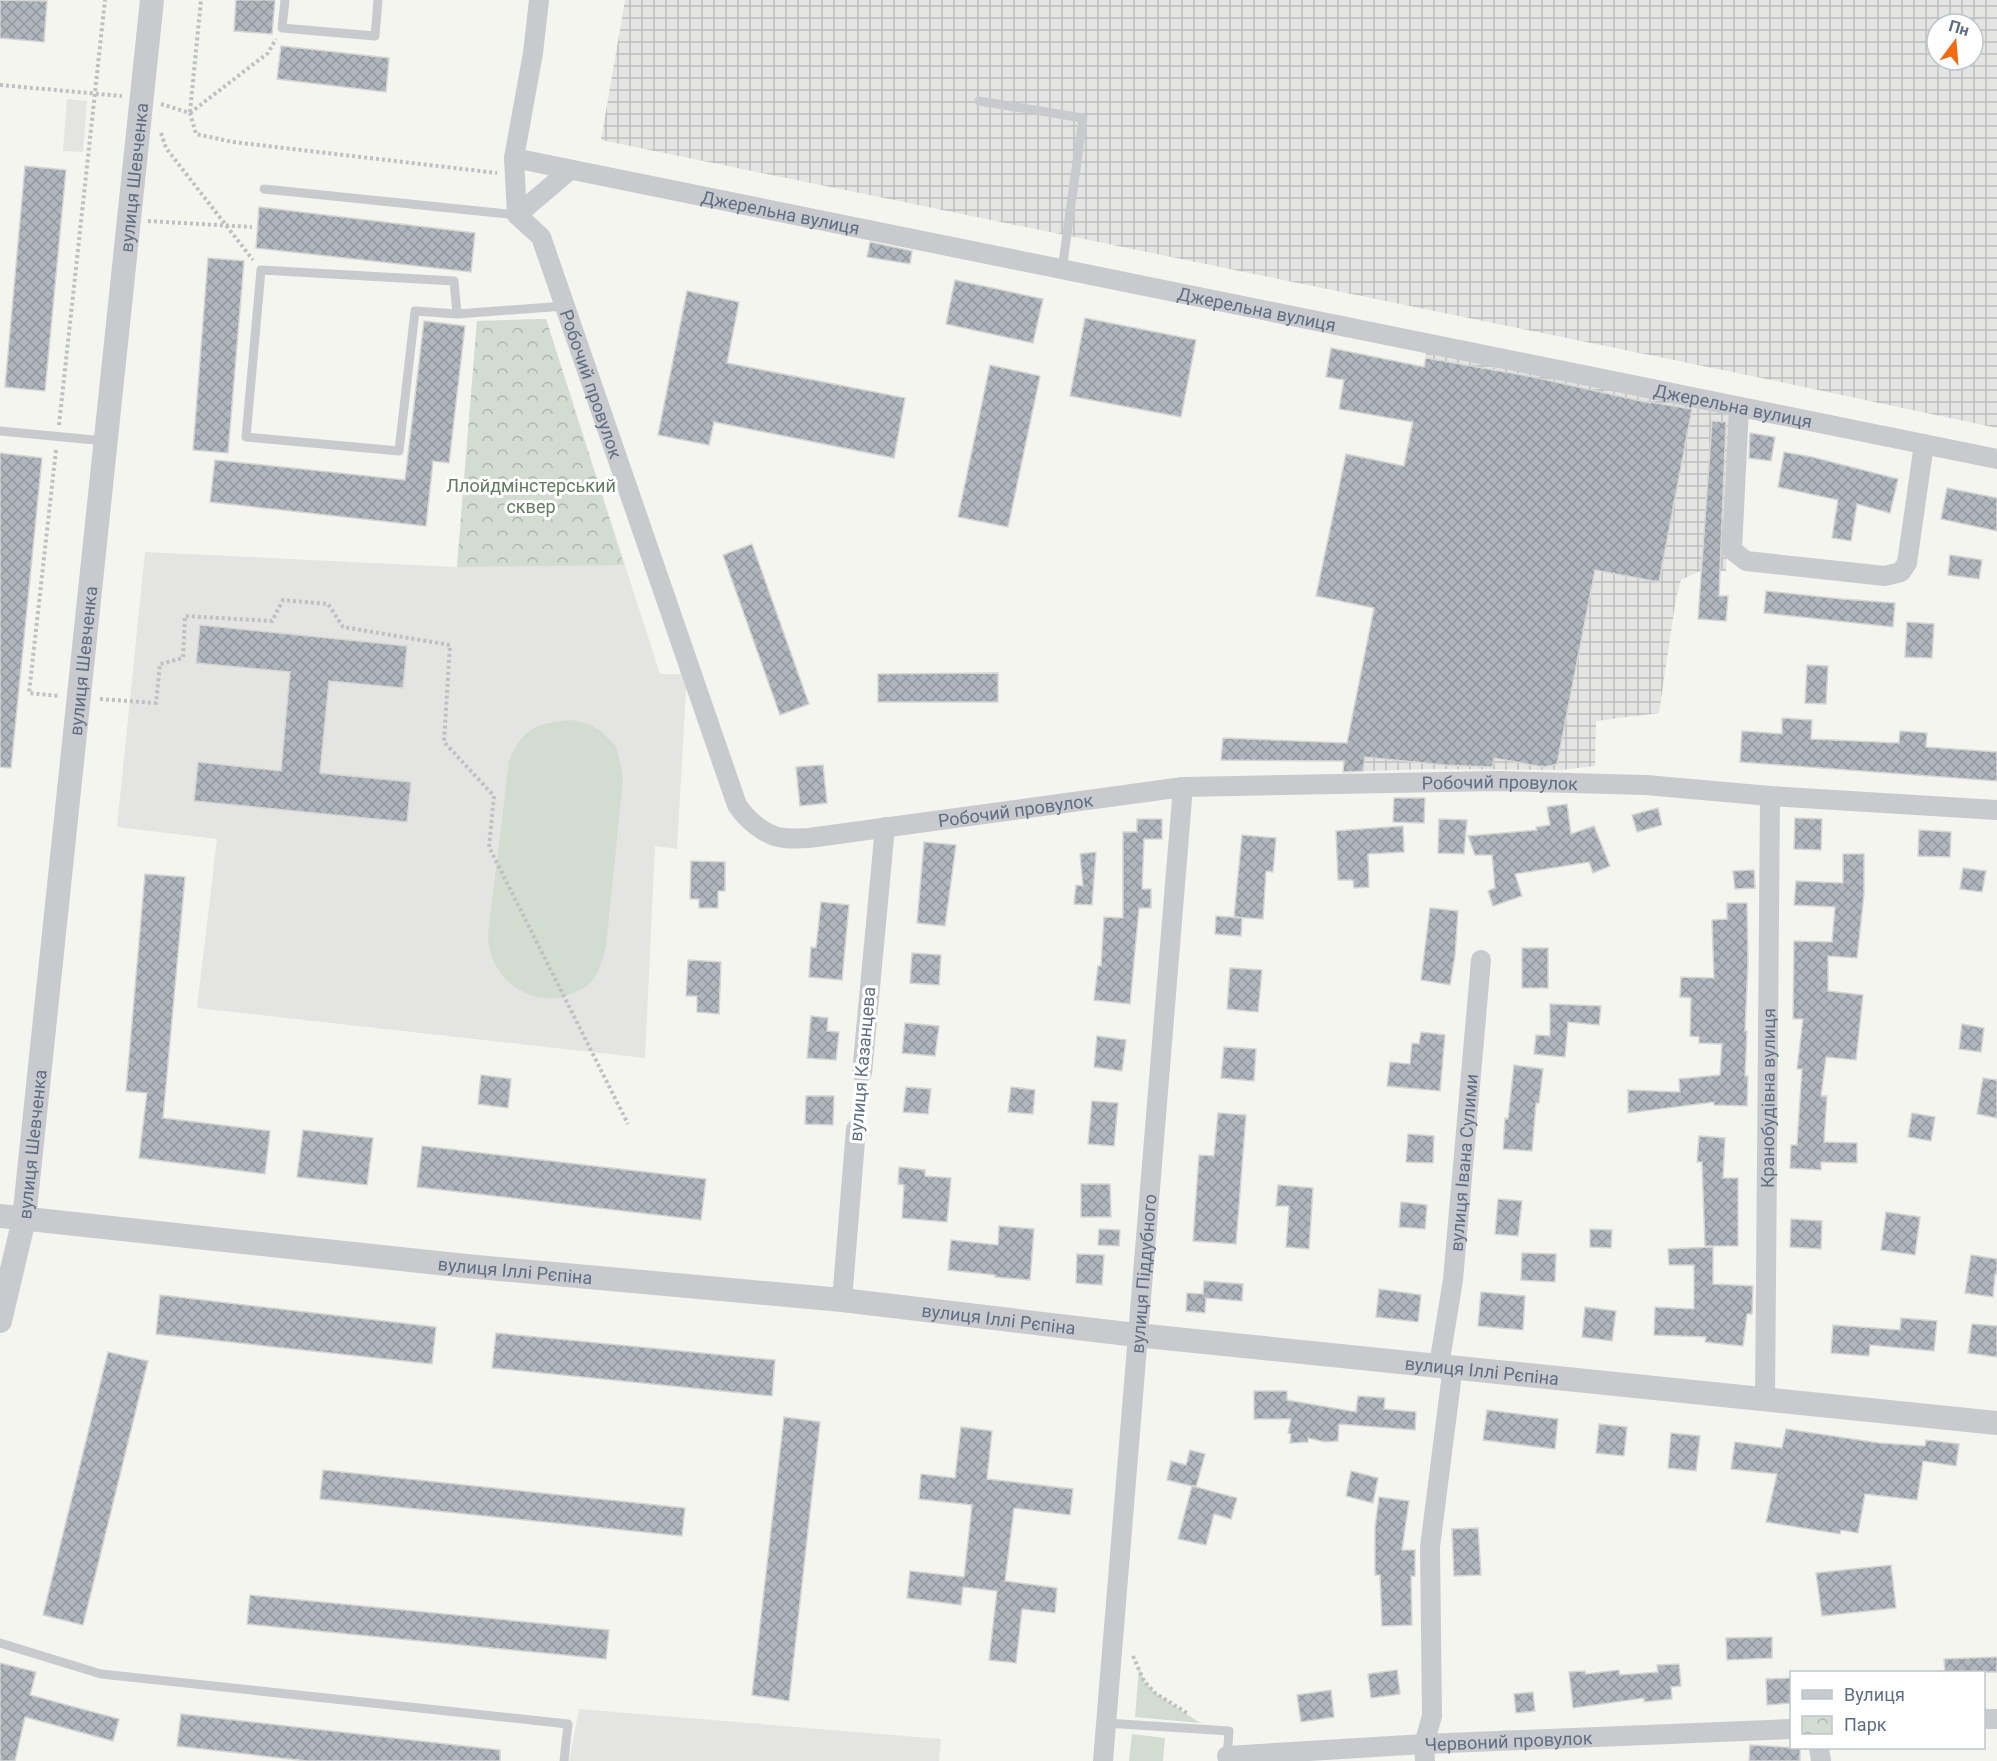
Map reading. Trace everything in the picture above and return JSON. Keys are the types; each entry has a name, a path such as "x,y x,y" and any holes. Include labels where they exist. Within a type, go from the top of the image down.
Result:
{"street":[{"name":"вулиця Шевченка","path":"0,1321 24,1219 152,0"},
{"path":"517,215 515,167 539,0"},
{"name":"Джерельна вулиця","path":"515,167 570,170 1997,459"},
{"path":"517,215 570,170"},
{"name":"Робочий провулок","path":"517,215 541,237 737,805 745,817 782,838 809,838 1183,787 1499,781 1646,786 1997,810"},
{"path":"1739,407 1732,550 1746,561 1885,576 1901,572 1907,563 1924,444"},
{"name":"вулиця Піддубного","path":"1103,1761 1136,1335 1183,787"},
{"name":"Кранобудівна вулиця","path":"1765,1400 1770,796"},
{"name":"вулиця Казанцева","path":"861,1073 885,827"},
{"name":"вулиця Івана Сулими","path":"1425,1753 1432,1716 1430,1547 1480,960"},
{"name":"вулиця Казанцева","path":"842,1300 856,1129"},
{"name":"вулиця Іллі Рєпіна","path":"0,1216 466,1266 842,1300 1136,1335 1997,1423"},
{"name":"Червоний провулок","path":"1227,1758 1425,1753 1790,1729"}],"lane":[{"path":"285,0 282,28 375,36 378,0"},
{"path":"979,100 1083,118 1062,270"},
{"path":"264,189 517,215"},
{"path":"457,314 454,281 261,270 246,436 399,451 415,311 457,314 565,306"},
{"path":"0,430 106,441"},
{"path":"0,1643 101,1674 568,1724 564,1761"},
{"path":"1106,1723 1229,1731 1227,1758"}],"path":[{"path":"58,435 105,0"},
{"path":"201,0 190,113 196,134 233,142 515,167"},
{"path":"190,113 268,53 282,28"},
{"path":"0,85 142,98 190,113"},
{"path":"160,129 166,148 261,270"},
{"path":"130,219 252,227"},
{"path":"56,447 29,693 64,696"},
{"path":"99,699 156,703 160,664 183,658 185,616 272,621 283,600 328,604 343,627 450,645 444,742 494,796 489,847 628,1124"},
{"name":"вулиця Казанцева","path":"856,1129 861,1073"},
{"path":"1133,1656 1144,1681 1155,1693 1209,1729"}],"shaded area":[{"path":"625,0 1997,0 1997,428 601,140"},
{"path":"67,99 87,101 83,152 63,151"},
{"path":"546,319 660,674 687,674 677,849 655,846 645,1058 197,1008 217,839 117,827 145,552 457,567 477,321"},
{"path":"1427,348 1733,412 1734,434 1726,571 1702,570 1681,580 1676,598 1659,713 1596,721 1595,766 1561,770 1429,769 1343,772 1344,761 1221,760 1223,738 1347,743"},
{"path":"579,1709 941,1739 939,1761 569,1761"}],"green space":[{"name":"Ллойдмінстерський сквер","path":"546,319 624,565 457,567 477,321"},
{"path":"572,720 588,724 601,731 616,746 623,779 606,947 597,974 587,986 556,998 541,998 527,994 503,976 490,950 488,934 509,761 520,741 533,729 540,725"},
{"path":"1139,1668 1144,1681 1155,1693 1200,1723 1135,1717"},
{"path":"1132,1734 1165,1738 1163,1761 1129,1761"}],"building":[{"path":"0,0 47,1 44,42 0,38"},
{"path":"236,0 275,0 272,34 234,31"},
{"path":"281,46 389,58 386,92 277,79"},
{"path":"25,166 66,170 45,391 5,387"},
{"path":"259,207 475,233 471,272 256,248"},
{"path":"870,242 912,251 910,264 867,257"},
{"path":"208,258 244,261 228,453 193,450"},
{"path":"955,280 1043,299 1033,343 946,324"},
{"path":"687,291 739,302 727,363 905,398 894,458 714,422 709,445 658,435"},
{"path":"1085,318 1196,340 1181,417 1070,396"},
{"path":"424,321 465,326 449,463 433,461 426,526 210,502 215,460 405,480"},
{"path":"1331,348 1424,367 1426,358 1533,377 1650,403 1692,409 1659,582 1595,570 1557,764 1544,767 1494,758 1492,767 1365,757 1363,771 1343,772 1344,761 1221,760 1223,738 1347,743 1374,608 1316,596 1346,454 1404,466 1413,422 1339,409 1344,380 1326,377"},
{"path":"990,365 1040,376 1008,527 958,517"},
{"path":"1712,421 1726,422 1719,596 1728,596 1726,621 1698,619"},
{"path":"1750,433 1775,437 1771,461 1749,458"},
{"path":"1784,452 1898,479 1890,513 1857,504 1851,541 1832,538 1838,500 1778,487"},
{"path":"0,453 42,458 11,768 0,767"},
{"path":"1947,488 1997,498 1997,531 1941,519"},
{"path":"752,544 809,704 780,715 723,555"},
{"path":"1950,555 1982,560 1979,579 1948,575"},
{"path":"1766,591 1895,603 1893,627 1764,613"},
{"path":"1907,622 1934,624 1932,658 1905,657"},
{"path":"200,625 407,646 403,688 329,681 320,773 411,782 407,822 194,801 198,762 281,771 290,672 196,663"},
{"path":"1807,665 1828,666 1826,704 1805,703"},
{"path":"998,673 998,702 878,702 878,674"},
{"path":"1782,718 1812,720 1811,739 1899,743 1900,731 1927,733 1926,747 1997,752 1997,781 1740,762 1742,731 1782,734"},
{"path":"823,765 827,803 800,806 796,767"},
{"path":"1394,798 1425,798 1424,823 1393,822"},
{"path":"1567,804 1571,834 1594,826 1610,866 1593,873 1589,862 1515,874 1522,896 1493,906 1488,891 1495,888 1492,855 1475,855 1468,836 1537,830 1536,827 1550,825 1547,807"},
{"path":"1658,808 1662,825 1637,832 1632,815"},
{"path":"1795,818 1822,819 1821,850 1794,849"},
{"path":"1137,819 1162,819 1162,839 1144,839 1142,889 1151,889 1151,908 1139,908 1130,1004 1094,1000 1098,966 1101,966 1104,917 1123,918 1123,832 1137,832"},
{"path":"1439,819 1467,820 1464,854 1438,853"},
{"path":"1403,826 1404,852 1368,854 1369,887 1354,888 1353,880 1338,880 1336,831"},
{"path":"1919,830 1951,832 1950,857 1918,856"},
{"path":"1242,835 1276,838 1273,872 1266,871 1263,919 1234,917"},
{"path":"924,842 956,845 945,926 917,923"},
{"path":"1096,852 1092,905 1074,904 1076,885 1083,886 1080,854"},
{"path":"1843,854 1864,854 1864,894 1857,958 1828,956 1828,991 1863,995 1856,1060 1826,1057 1821,1096 1827,1096 1824,1142 1857,1143 1857,1163 1821,1162 1821,1170 1790,1168 1791,1145 1797,1145 1802,1069 1797,1069 1803,1019 1793,1019 1794,941 1832,942 1835,907 1794,905 1796,881 1843,883"},
{"path":"691,861 725,862 725,891 718,891 718,908 699,908 699,899 690,899"},
{"path":"1963,868 1986,871 1982,892 1960,889"},
{"path":"1754,870 1755,888 1735,889 1733,871"},
{"path":"145,874 185,877 163,1118 270,1131 265,1174 139,1158 147,1093 126,1091"},
{"path":"821,902 849,905 842,980 809,977 811,947 816,948"},
{"path":"1727,903 1747,903 1745,1076 1748,1076 1747,1106 1714,1105 1714,1102 1628,1113 1628,1090 1680,1092 1679,1079 1720,1075 1722,1044 1699,1043 1699,1037 1690,1036 1691,998 1680,997 1681,977 1714,978 1712,920 1727,919"},
{"path":"1430,908 1458,911 1455,956 1450,985 1421,980"},
{"path":"1216,916 1242,918 1241,936 1215,934"},
{"path":"1522,948 1548,948 1548,988 1522,988"},
{"path":"912,953 941,955 939,985 910,983"},
{"path":"688,960 721,962 719,1014 697,1012 697,996 686,996"},
{"path":"1230,968 1262,970 1258,1012 1227,1009"},
{"path":"1550,1004 1601,1006 1599,1025 1568,1022 1565,1057 1534,1054 1536,1035 1550,1036"},
{"path":"811,1016 828,1018 827,1031 839,1032 836,1060 807,1058"},
{"path":"905,1023 939,1026 935,1056 902,1053"},
{"path":"1962,1024 1984,1028 1981,1052 1959,1049"},
{"path":"1421,1032 1445,1035 1440,1091 1387,1086 1390,1062 1410,1064 1412,1043 1419,1044"},
{"path":"1097,1036 1126,1040 1122,1071 1094,1067"},
{"path":"1224,1047 1256,1049 1254,1081 1221,1078"},
{"path":"1514,1065 1543,1069 1539,1103 1536,1103 1532,1151 1503,1149 1505,1118 1508,1119"},
{"path":"481,1075 511,1079 508,1108 478,1104"},
{"path":"1983,1078 1997,1080 1997,1118 1977,1114"},
{"path":"906,1087 931,1089 928,1114 903,1112"},
{"path":"1011,1087 1035,1090 1033,1114 1008,1112"},
{"path":"806,1096 834,1096 833,1125 805,1124"},
{"path":"1092,1101 1118,1103 1114,1146 1088,1144"},
{"path":"1218,1113 1246,1115 1236,1244 1193,1241 1199,1155 1214,1156"},
{"path":"1912,1113 1935,1117 1931,1141 1908,1137"},
{"path":"303,1130 373,1138 367,1185 297,1177"},
{"path":"1408,1134 1434,1136 1433,1163 1406,1162"},
{"path":"1699,1136 1725,1138 1723,1178 1738,1178 1738,1246 1705,1246 1702,1162 1697,1162"},
{"path":"422,1146 706,1179 701,1220 417,1187"},
{"path":"899,1167 925,1170 925,1176 951,1178 947,1222 902,1218 904,1185 898,1184"},
{"path":"1081,1184 1110,1184 1111,1217 1081,1217"},
{"path":"1278,1185 1313,1188 1309,1249 1286,1247 1289,1206 1276,1206"},
{"path":"1498,1199 1522,1201 1518,1236 1495,1234"},
{"path":"1401,1202 1427,1205 1425,1229 1399,1227"},
{"path":"1886,1212 1920,1217 1915,1255 1881,1250"},
{"path":"1791,1219 1822,1221 1821,1249 1790,1247"},
{"path":"999,1226 1034,1229 1030,1280 948,1270 951,1240 998,1245"},
{"path":"1099,1229 1120,1230 1119,1246 1098,1245"},
{"path":"1590,1229 1612,1230 1611,1248 1590,1247"},
{"path":"1713,1247 1713,1284 1753,1286 1752,1314 1747,1314 1743,1346 1705,1342 1706,1337 1654,1335 1655,1307 1694,1309 1694,1265 1669,1265 1668,1249"},
{"path":"1522,1253 1556,1254 1555,1282 1521,1280"},
{"path":"1077,1254 1104,1255 1102,1285 1076,1283"},
{"path":"1971,1255 1997,1259 1993,1297 1965,1293"},
{"path":"1204,1281 1243,1284 1242,1301 1206,1298 1205,1313 1186,1311 1187,1293 1203,1294"},
{"path":"1379,1289 1421,1295 1418,1322 1376,1317"},
{"path":"1481,1292 1525,1296 1523,1330 1478,1326"},
{"path":"160,1295 436,1327 432,1364 156,1334"},
{"path":"1585,1307 1616,1311 1612,1341 1582,1337"},
{"path":"1901,1318 1937,1321 1934,1351 1870,1345 1869,1356 1831,1353 1833,1325 1900,1330"},
{"path":"1972,1324 1997,1326 1997,1357 1968,1353"},
{"path":"496,1333 775,1360 772,1396 492,1368"},
{"path":"108,1352 148,1361 83,1625 43,1615"},
{"path":"1254,1391 1287,1391 1287,1400 1356,1412 1358,1396 1385,1398 1384,1409 1416,1412 1415,1430 1339,1424 1338,1441 1325,1442 1308,1438 1308,1442 1290,1443 1291,1434 1288,1433 1291,1419 1254,1419"},
{"path":"1487,1410 1558,1419 1555,1449 1483,1440"},
{"path":"784,1417 820,1422 789,1701 752,1695"},
{"path":"1599,1424 1627,1427 1624,1456 1596,1453"},
{"path":"961,1427 992,1431 987,1479 1073,1489 1070,1515 1014,1508 1005,1581 1057,1588 1055,1613 1022,1609 1016,1663 989,1660 997,1591 963,1587 961,1605 907,1598 910,1571 964,1577 972,1505 919,1499 921,1474 955,1478"},
{"path":"1786,1429 1879,1443 1925,1446 1926,1440 1959,1444 1956,1466 1923,1461 1917,1500 1865,1494 1858,1533 1841,1530 1840,1534 1766,1522 1777,1474 1731,1469 1735,1442 1782,1448"},
{"path":"1671,1433 1700,1436 1696,1471 1668,1468"},
{"path":"1190,1450 1205,1454 1196,1487 1167,1480 1171,1461 1186,1465"},
{"path":"323,1470 685,1508 682,1536 320,1499"},
{"path":"1351,1471 1378,1478 1373,1503 1346,1496"},
{"path":"1192,1486 1237,1498 1231,1519 1214,1514 1206,1545 1178,1539"},
{"path":"1379,1497 1409,1501 1402,1550 1415,1550 1415,1576 1411,1576 1412,1625 1382,1626 1380,1575 1375,1575 1375,1527"},
{"path":"1478,1528 1481,1575 1454,1576 1452,1529"},
{"path":"1891,1565 1896,1608 1822,1616 1816,1573"},
{"path":"250,1595 609,1630 606,1659 247,1624"},
{"path":"1772,1637 1772,1658 1727,1660 1726,1638"},
{"path":"1997,1657 1997,1672 1945,1671 1944,1659"},
{"path":"0,1663 36,1672 30,1695 119,1719 113,1741 25,1717 15,1761 0,1761"},
{"path":"1679,1664 1681,1686 1671,1687 1672,1699 1644,1702 1644,1698 1573,1708 1569,1672 1585,1671 1586,1674 1619,1670 1620,1675 1658,1672 1657,1665"},
{"path":"1397,1670 1400,1694 1371,1698 1368,1674"},
{"path":"1790,1678 1790,1703 1767,1705 1766,1679"},
{"path":"1331,1690 1334,1717 1301,1722 1297,1695"},
{"path":"1533,1692 1535,1711 1516,1713 1514,1694"},
{"path":"181,1714 500,1750 500,1761 307,1761 177,1746"},
{"path":"1750,1745 1800,1749 1800,1761 1749,1761"}]}
